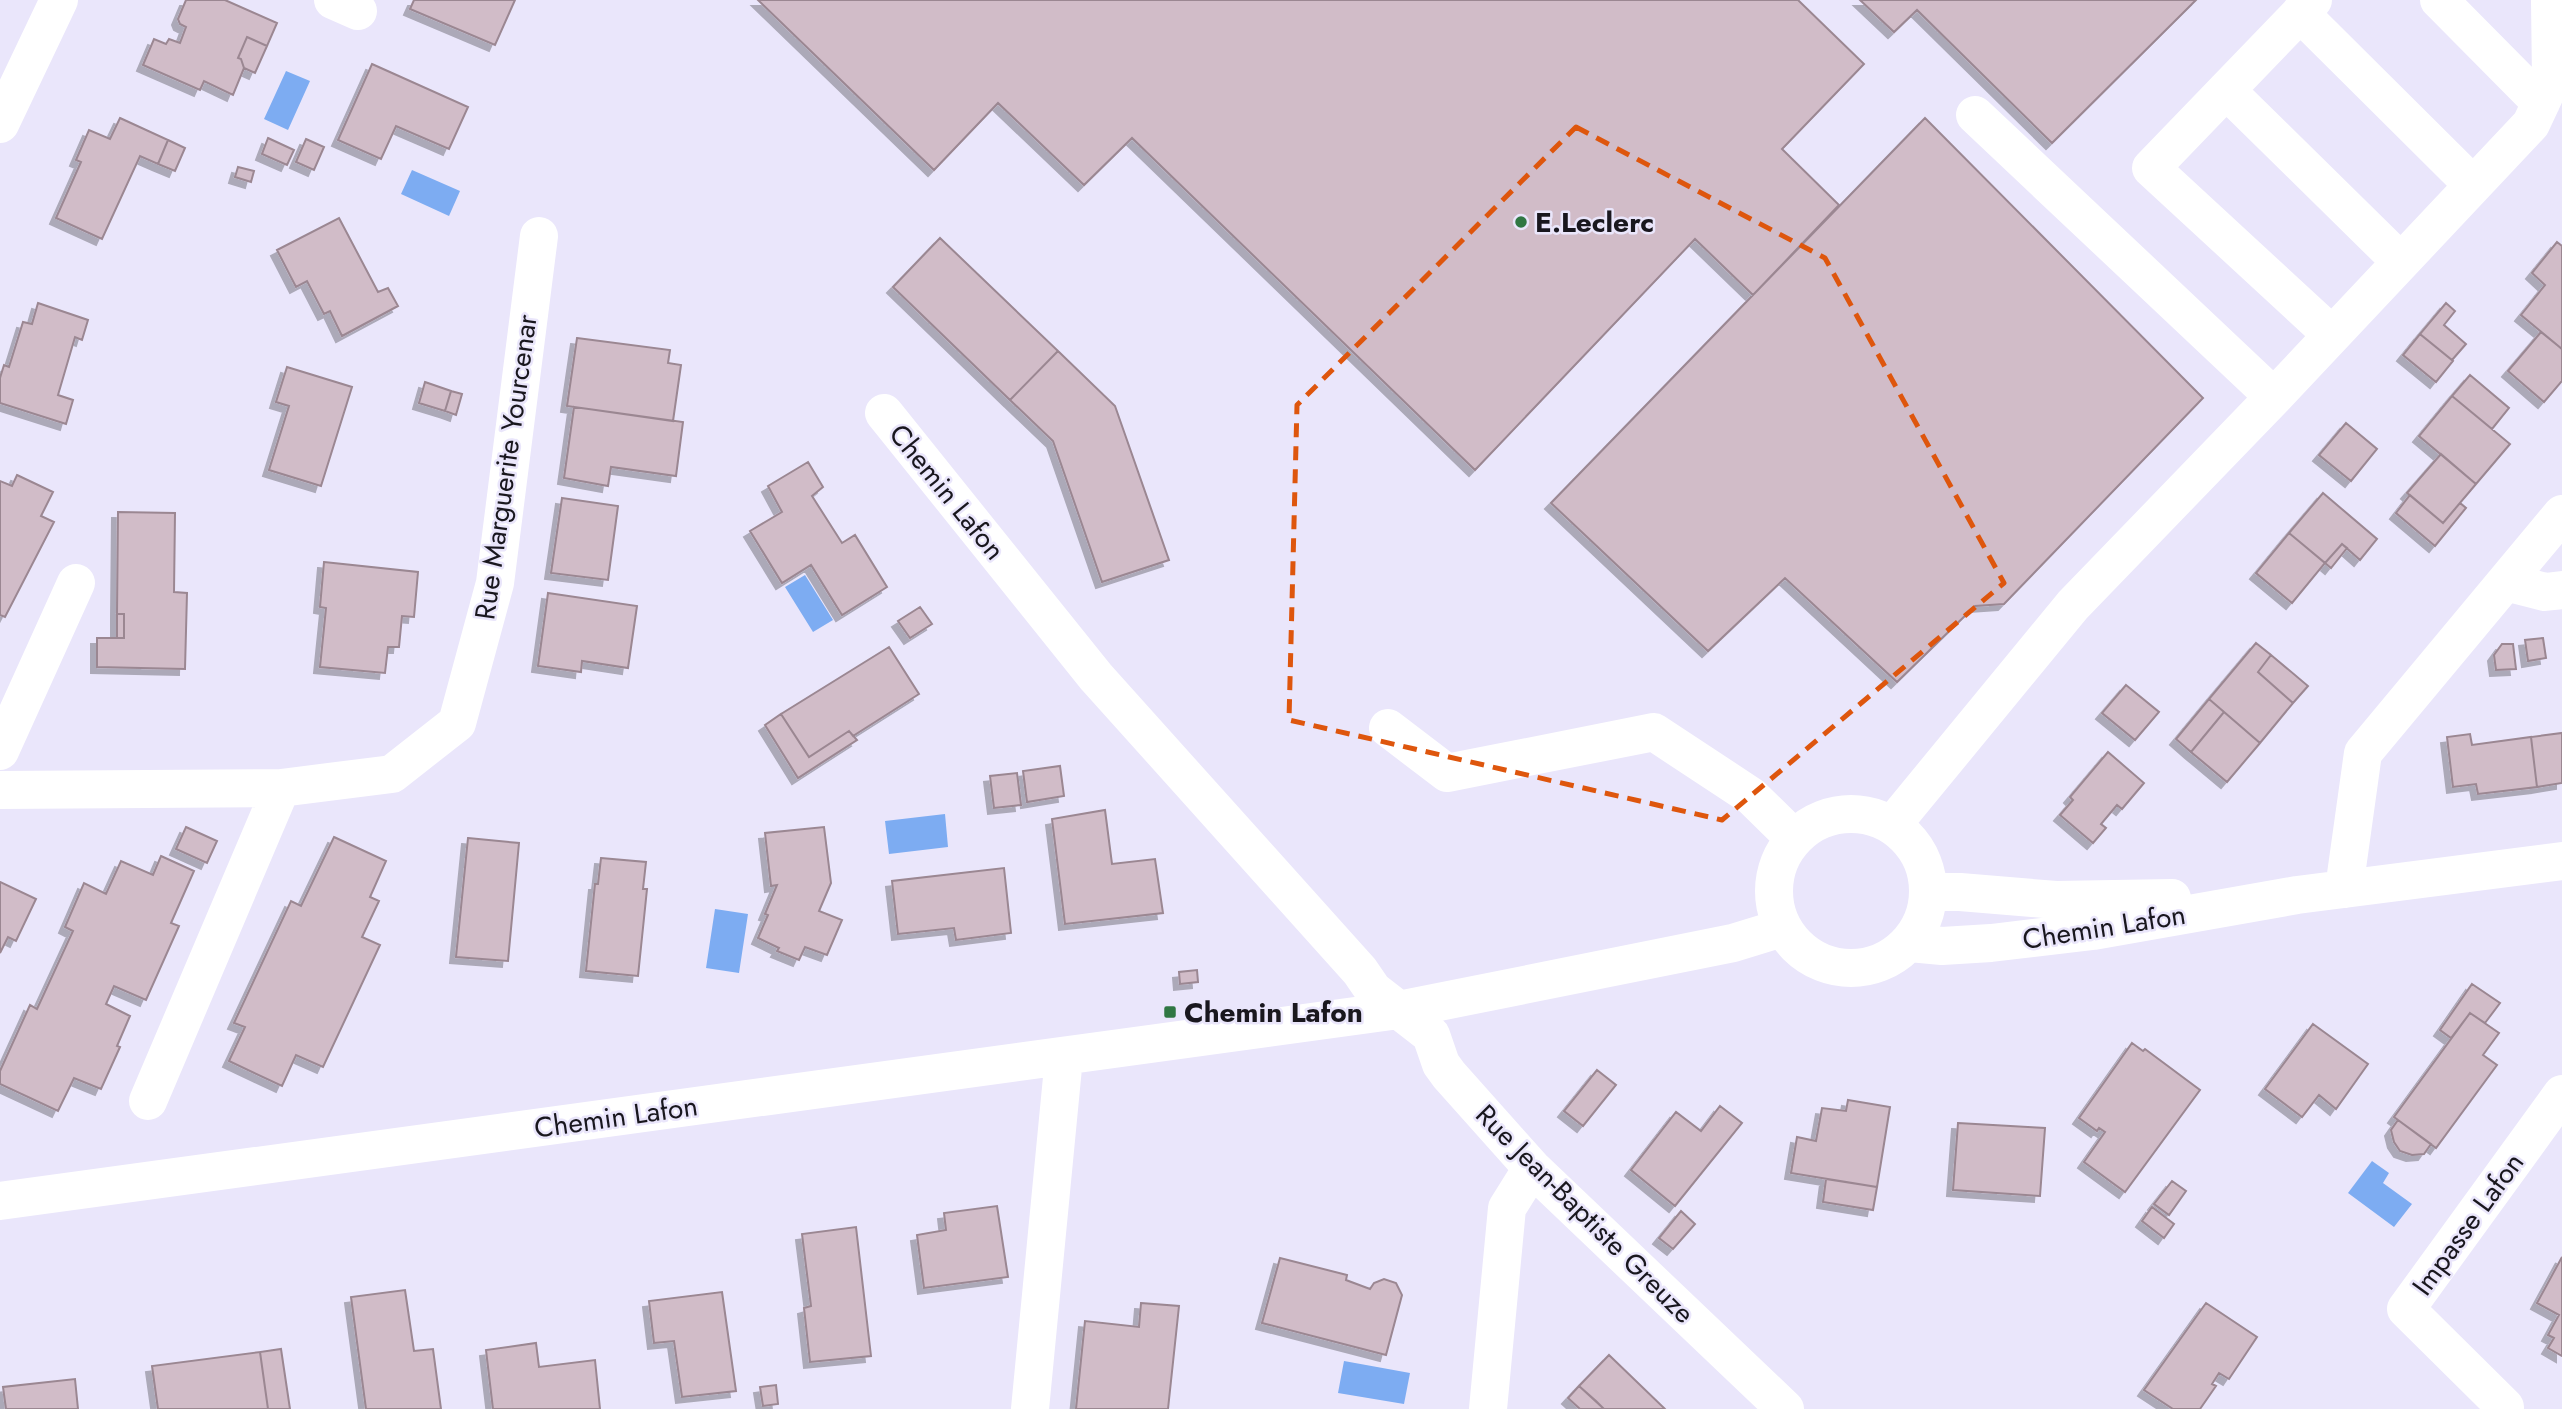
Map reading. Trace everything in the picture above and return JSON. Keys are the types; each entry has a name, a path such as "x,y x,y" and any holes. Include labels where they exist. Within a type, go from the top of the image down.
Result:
{"street":[{"path":"0,124 59,0"},
{"path":"2439,0 2541,103"},
{"path":"1893,824 2073,605 2274,397 2531,124 2551,81 2550,0"},
{"path":"2332,335 2151,168 2307,7 2473,185"},
{"path":"2226,90 2401,262"},
{"path":"1975,115 2274,397"},
{"name":"Rue Marguerite Yourcenar","path":"0,790 281,788 392,774 457,723 495,583 538,236"},
{"name":"Chemin Lafon","path":"884,413 1096,677 1360,971 1373,990 1399,1010"},
{"path":"2344,889 2363,753 2562,514"},
{"path":"2506,582 2545,592 2562,590"},
{"path":"0,751 76,583"},
{"path":"1388,728 1447,773 1654,732 1751,796 1794,838"},
{"path":"148,1101 281,788"},
{"path":"1840,813 1869,815 1893,824 1921,855 1930,892 1926,914 1910,943 1898,954 1875,965 1850,969 1824,964 1801,951 1782,928 1775,909 1773,889 1779,861 1794,838 1815,821 1840,813"},
{"name":"Chemin Lafon","path":"1910,943 1954,946 2081,933 2297,895 2562,862"},
{"name":"Chemin Lafon","path":"1930,892 2056,900 2297,895"},
{"name":"Chemin Lafon","path":"0,1201 1399,1010 1732,943 1782,928"},
{"name":"Rue Jean-Baptiste Greuze","path":"1399,1010 1431,1035 1441,1063 1449,1075 1532,1168 1785,1409"},
{"path":"1030,1409 1064,1057"},
{"name":"Impasse Lafon","path":"2505,1407 2406,1309 2562,1094"},
{"path":"1488,1409 1507,1208 1532,1168"}],"highlighted area":[{"path":"1576,127 1825,258 2004,583 1722,820 1289,720 1297,405"}],"water":[{"path":"286,71 310,81 288,130 264,119"},
{"path":"412,170 460,191 449,216 401,194"},
{"path":"805,575 833,620 813,632 785,587"},
{"path":"945,814 948,847 889,854 885,821"},
{"path":"715,909 748,914 739,973 706,968"},
{"path":"2372,1161 2389,1173 2383,1183 2412,1204 2394,1227 2348,1193"},
{"path":"1344,1361 1410,1373 1404,1404 1338,1393"}],"building":[{"path":"186,0 225,0 277,23 267,46 247,37 238,58 244,68 233,95 204,81 200,90 143,65 154,39 166,44 169,39 180,43 186,27 180,24 178,19"},
{"path":"414,0 515,0 495,45 410,9"},
{"name":"E.Leclerc","path":"758,0 1798,0 1864,64 1782,149 1839,205 1753,295 1695,239 1475,470 1132,138 1084,185 998,103 934,170"},
{"path":"1860,0 2196,0 2052,143 1917,10 1894,32"},
{"path":"247,37 267,46 255,73 244,68 238,58"},
{"path":"372,64 468,107 449,149 396,126 381,159 338,140"},
{"path":"120,118 168,140 158,164 140,156 102,239 56,218 81,162 76,160 89,130 110,139"},
{"path":"1925,118 2203,398 2004,604 1975,606 1897,682 1785,578 1708,651 1551,503"},
{"path":"268,138 294,150 287,165 262,154"},
{"path":"306,139 324,147 314,170 296,162"},
{"path":"168,140 185,148 175,171 158,164"},
{"path":"238,167 254,171 251,182 235,177"},
{"path":"339,218 378,292 388,288 398,306 342,336 330,311 324,314 307,281 296,287 277,250"},
{"path":"940,238 1058,351 1010,400 893,287"},
{"path":"2557,242 2562,246 2562,349 2521,315 2545,285 2532,273"},
{"path":"38,303 88,320 82,340 75,337 58,395 73,400 66,424 0,403 0,378 4,365 9,367 23,322 32,324"},
{"path":"2446,303 2455,311 2444,325 2466,344 2452,360 2420,334"},
{"path":"2541,332 2562,349 2562,381 2544,402 2508,371"},
{"path":"2420,334 2453,361 2436,382 2403,355"},
{"path":"577,338 670,350 668,363 681,365 673,421 567,406"},
{"path":"1058,351 1115,406 1169,560 1102,582 1053,441 1010,400"},
{"path":"287,367 352,387 321,486 269,470 289,406 276,402"},
{"path":"2470,375 2509,408 2492,429 2452,396"},
{"path":"425,382 451,391 445,411 419,403"},
{"path":"451,391 462,394 456,415 445,411"},
{"path":"2452,396 2510,444 2476,484 2419,436"},
{"path":"574,407 683,422 676,476 611,467 608,486 564,478"},
{"path":"2346,423 2377,449 2351,481 2319,455"},
{"path":"2441,454 2476,484 2443,523 2407,493"},
{"path":"808,462 823,487 812,496 842,543 855,535 887,587 842,615 811,565 782,583 750,531 782,512 768,486"},
{"path":"17,475 53,492 41,516 54,522 5,617 0,615 0,481 12,486"},
{"path":"2323,493 2377,539 2360,560 2342,544 2325,563 2289,533"},
{"path":"2410,495 2443,523 2460,503 2466,508 2435,546 2396,513"},
{"path":"562,498 618,506 608,580 551,573"},
{"path":"118,512 175,513 174,592 187,593 185,669 97,667 97,638 124,638 124,614 117,614"},
{"path":"2289,533 2325,563 2292,603 2256,573"},
{"path":"2342,544 2347,548 2331,568 2325,563"},
{"path":"324,562 418,572 414,617 402,616 399,647 388,647 385,673 320,667 326,608 320,607"},
{"path":"548,593 637,606 628,668 582,661 581,672 538,666"},
{"path":"920,607 932,624 910,638 898,621"},
{"path":"117,614 124,614 124,638 117,638"},
{"path":"2543,638 2546,658 2528,661 2525,640"},
{"path":"2256,643 2271,655 2258,672 2293,703 2260,743 2209,699"},
{"path":"2502,644 2513,644 2516,669 2496,670 2494,655"},
{"path":"889,647 919,694 853,736 849,731 809,757 781,714"},
{"path":"2271,655 2308,686 2293,703 2258,672"},
{"path":"2126,685 2159,712 2135,740 2102,713"},
{"path":"2209,699 2224,712 2191,752 2176,739"},
{"path":"2224,712 2260,743 2227,782 2191,752"},
{"path":"781,714 809,757 849,731 857,740 798,778 765,725"},
{"path":"2562,733 2562,783 2537,787 2531,737"},
{"path":"2470,734 2472,745 2531,737 2537,787 2478,794 2476,784 2453,787 2447,737"},
{"path":"2108,752 2144,783 2122,809 2117,805 2101,824 2106,828 2093,843 2060,815 2073,800 2070,797"},
{"path":"1060,766 1064,796 1027,802 1023,771"},
{"path":"1017,773 1021,805 994,808 990,776"},
{"path":"1105,810 1112,864 1155,859 1163,913 1065,924 1052,819"},
{"path":"186,827 217,841 207,863 176,849"},
{"path":"824,827 831,883 819,911 842,920 827,955 805,947 799,960 777,951 779,948 758,938 777,885 771,886 765,833"},
{"path":"334,837 386,861 370,897 379,901 362,937 380,945 323,1067 296,1055 282,1086 229,1061 245,1027 234,1023 291,901 301,906"},
{"path":"468,838 519,843 508,961 456,957"},
{"path":"161,856 194,871 171,923 179,926 146,1000 114,986 106,1004 130,1016 117,1046 120,1047 101,1089 74,1078 58,1111 0,1084 0,1071 30,1005 37,1009 73,931 65,927 84,883 106,894 121,861 153,875"},
{"path":"601,858 646,862 643,889 647,889 638,976 586,971 595,884 598,884"},
{"path":"1004,868 1011,933 956,940 954,928 898,934 892,881"},
{"path":"0,882 36,899 16,941 8,937 0,953"},
{"path":"1197,970 1198,982 1180,984 1179,972"},
{"path":"2472,984 2500,1003 2485,1023 2470,1013 2451,1038 2440,1030"},
{"path":"2470,1013 2499,1033 2483,1055 2497,1065 2436,1148 2394,1117"},
{"path":"2313,1024 2368,1064 2336,1109 2319,1095 2302,1117 2265,1089"},
{"path":"2132,1043 2143,1051 2145,1049 2200,1090 2125,1192 2084,1162 2105,1132 2099,1128 2097,1131 2079,1118"},
{"path":"1597,1070 1616,1085 1583,1126 1564,1111"},
{"path":"1848,1100 1890,1107 1877,1187 1791,1173 1797,1137 1816,1141 1822,1108 1846,1111"},
{"path":"1720,1106 1742,1123 1675,1206 1631,1170 1676,1112 1701,1131"},
{"path":"2398,1120 2431,1144 2424,1154 2412,1155 2400,1151 2391,1130"},
{"path":"1958,1123 2045,1128 2040,1196 1953,1190"},
{"path":"1826,1179 1877,1187 1873,1210 1823,1202"},
{"path":"2172,1181 2186,1191 2169,1215 2154,1204"},
{"path":"997,1206 1008,1277 924,1288 917,1235 946,1230 944,1213"},
{"path":"2152,1207 2174,1224 2164,1238 2142,1221"},
{"path":"1681,1211 1695,1224 1673,1249 1659,1238"},
{"path":"856,1227 871,1356 810,1362 804,1308 811,1306 802,1234"},
{"path":"2562,1257 2562,1356 2548,1348 2554,1338 2548,1335 2559,1315 2537,1303"},
{"path":"1280,1258 1347,1275 1346,1280 1370,1289 1374,1283 1384,1279 1396,1283 1402,1295 1386,1355 1262,1323"},
{"path":"405,1290 414,1351 433,1349 441,1409 366,1409 351,1297"},
{"path":"722,1292 736,1391 682,1397 674,1341 654,1343 649,1301"},
{"path":"1141,1303 1179,1306 1168,1409 1076,1409 1085,1321 1139,1327"},
{"path":"2206,1303 2257,1337 2229,1379 2219,1373 2212,1384 2216,1386 2200,1409 2173,1409 2144,1390"},
{"path":"536,1343 539,1367 595,1360 600,1409 493,1409 486,1350"},
{"path":"281,1349 290,1409 268,1409 260,1352"},
{"path":"260,1352 268,1409 158,1409 152,1366"},
{"path":"1609,1355 1665,1409 1604,1409 1579,1386"},
{"path":"75,1379 78,1409 6,1409 3,1387"},
{"path":"776,1385 778,1404 763,1406 760,1387"},
{"path":"1579,1386 1604,1409 1580,1409 1568,1398"}],"place":[{"name":"E.Leclerc","path":"1521,222"},
{"name":"Chemin Lafon","path":"1170,1012"}]}
